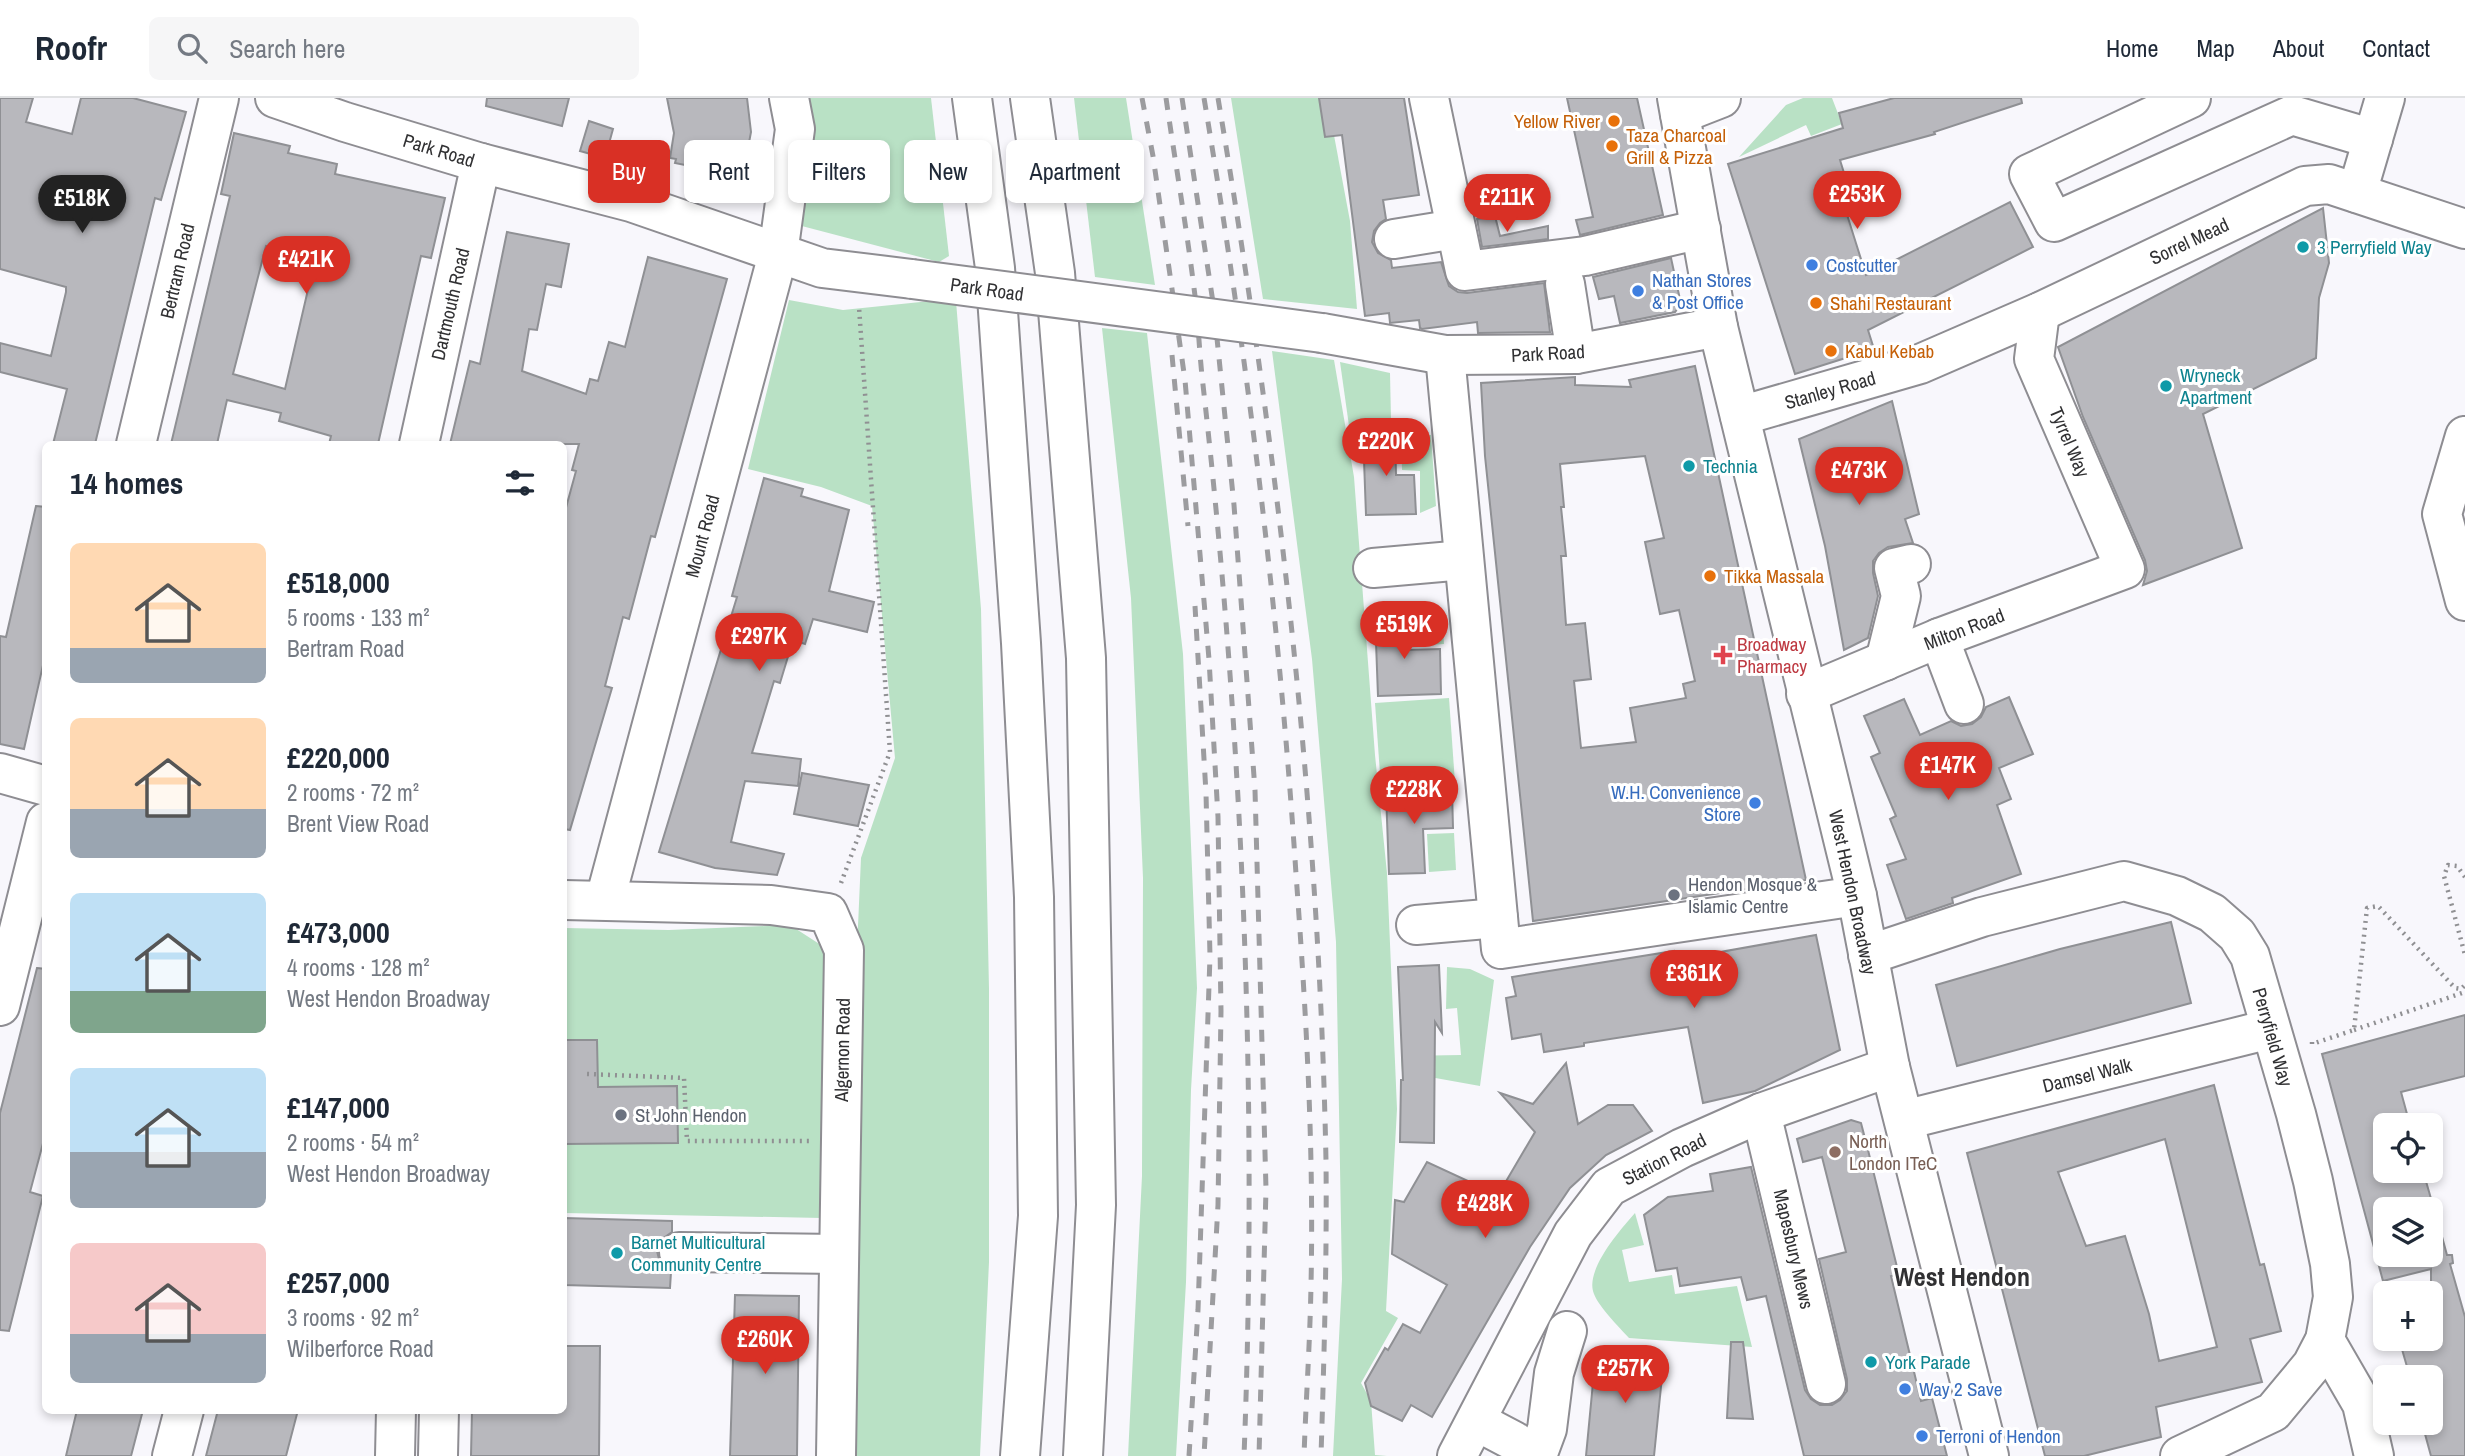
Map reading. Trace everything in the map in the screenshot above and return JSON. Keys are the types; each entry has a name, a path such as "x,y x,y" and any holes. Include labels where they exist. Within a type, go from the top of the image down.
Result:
{"main road":[{"name":"Bertram Road","path":"137,441 219,98"},
{"name":"Park Road","path":"275,98 481,163 631,202 822,268 1322,333 1445,355 1576,354 1718,327"},
{"name":"Mount Road","path":"605,900 778,254 795,129 789,98"},
{"path":"970,98 992,238 997,296 1021,643 1034,897 1038,1216 1020,1456"},
{"path":"1030,98 1055,273 1086,658 1097,1205 1083,1456"},
{"path":"1429,98 1465,271 1585,256 1701,229"},
{"path":"1678,106 1721,98"},
{"path":"2191,98 2029,174 2054,222 2292,115 2373,139"},
{"path":"2357,193 2385,98"},
{"name":"West Hendon Broadway","path":"1678,106 1718,327 1857,897 1890,1067 1989,1456"},
{"name":"Dartmouth Road","path":"420,441 481,163"},
{"name":"Sorrel Mead","path":"1920,364 2039,312 2305,186 2329,184 2465,229"},
{"path":"1394,239 1456,229"},
{"path":"1565,284 1576,354"},
{"name":"Tyrrel Way","path":"2039,312 2034,359 2125,569"},
{"path":"1445,355 1501,949 1857,897"},
{"name":"Stanley Road","path":"1740,415 1920,364"},
{"path":"2465,436 2442,514 2465,600"},
{"path":"1373,568 1464,560"},
{"path":"1885,661 1901,596 1894,568 1911,564"},
{"name":"Milton Road","path":"1806,694 1939,638 2125,569"},
{"path":"1939,638 1964,704"},
{"path":"0,773 42,785"},
{"path":"0,1006 42,838"},
{"name":"Perryfield Way","path":"1868,955 1982,917 2124,881 2177,896 2212,914 2237,935 2250,956 2300,1127 2330,1264 2333,1297 2325,1340 2312,1364 2273,1412 2180,1456"},
{"path":"567,900 771,905 828,913"},
{"name":"Algernon Road","path":"828,913 844,950 836,1456"},
{"path":"1416,925 1498,918"},
{"name":"Damsel Walk","path":"1904,1120 2270,1029"},
{"name":"Station Road","path":"1457,1456 1573,1234 1609,1187 1682,1148 1761,1113 1890,1067"},
{"name":"Mapesbury Mews","path":"1761,1113 1826,1384"},
{"path":"680,1252 839,1254"},
{"path":"1476,1421 1514,1441 1535,1456 1547,1429 1554,1373 1567,1331"},
{"path":"2325,1340 2362,1404 2375,1456"},
{"path":"172,1456 183,1414"},
{"path":"395,1456 396,1414"},
{"path":"438,1456 439,1414"}],"path":[{"path":"828,913 890,752 856,272"},
{"path":"2465,877 2456,866 2448,865 2444,876 2465,956"},
{"path":"2354,1030 2367,908 2378,906 2455,988 2461,989 2465,985"},
{"path":"2270,1029 2304,1021 2312,1044 2465,992"},
{"path":"587,1074 684,1077 687,1141 841,1141"}],"green space":[{"path":"800,98 931,98 936,140 904,140 904,203 943,203 949,256 939,262 798,225 798,203 890,203 890,140 799,140"},
{"path":"1074,98 1126,98 1133,140 1079,140"},
{"path":"1231,98 1327,98 1350,221 1357,309 1263,299"},
{"path":"1803,98 1832,98 1842,124 1811,136 1806,125 1739,157 1786,105"},
{"path":"1086,203 1142,203 1155,285 1095,277"},
{"path":"789,300 843,310 940,300 956,301 981,609 989,989 989,1262 980,1456 847,1456 852,1062 861,858 895,758 872,506 821,487 748,469"},
{"path":"1102,328 1147,333 1183,654 1197,988 1191,1090 1186,1282 1176,1456 1128,1456 1142,1176 1143,878 1131,598"},
{"path":"1272,351 1334,360 1354,477 1375,755 1387,873 1397,1109 1386,1311 1398,1318 1361,1383 1371,1401 1375,1455 1387,1456 1333,1456 1342,1279 1336,942 1312,659"},
{"path":"1340,362 1390,373 1391,420 1349,426"},
{"path":"1401,434 1431,435 1436,506 1420,513 1420,471 1402,470"},
{"path":"1442,612 1444,644 1412,646 1410,615"},
{"path":"1449,698 1455,783 1381,788 1375,703"},
{"path":"1454,833 1456,870 1429,872 1427,834"},
{"path":"790,925 824,947 822,1218 567,1213 567,928 669,930"},
{"path":"1447,967 1470,969 1494,980 1480,1086 1402,1072 1401,1056 1461,1055 1457,1008 1446,1009"},
{"path":"1635,1213 1644,1245 1622,1250 1629,1282 1672,1275 1675,1294 1737,1286 1752,1347 1629,1338 1610,1317 1594,1294 1594,1274 1605,1251"}],"building":[{"path":"0,98 33,98 26,122 72,134 81,98 133,98 186,112 161,200 155,198 96,441 54,441 67,389 0,372 0,343 51,356 66,287 0,269"},
{"path":"487,98 569,98 562,126 486,106"},
{"path":"667,98 747,98 750,140 684,140 684,165 675,163 676,159 670,158 674,133"},
{"path":"1319,98 1404,98 1419,195 1383,200 1386,219 1374,231 1372,242 1378,253 1391,260 1392,268 1441,262 1449,286 1458,292 1467,293 1544,283 1550,332 1478,333 1477,322 1422,329 1419,320 1390,323 1389,313 1365,316 1342,135 1325,137"},
{"path":"1567,98 1637,98 1663,215 1580,235 1576,220 1593,217"},
{"path":"1894,98 2021,98 2022,103 1934,132 1935,134 1840,160 1852,199 1843,202 1866,275 2010,202 2033,247 1868,330 1874,349 1795,374 1728,164 1843,128 1839,113"},
{"path":"589,121 613,129 610,140 588,140 588,153 580,151"},
{"path":"234,133 290,146 288,153 337,164 335,174 445,198 431,258 421,256 379,441 330,441 331,436 279,421 281,413 227,400 218,441 172,441 230,196 221,194","holes":["266,246 316,255 285,389 233,374"]},
{"name":"Wryneck Apartment","path":"2323,208 2329,263 2319,298 2316,358 2203,414 2242,548 2143,585 2147,571 2145,560 2083,417 2058,347"},
{"path":"1495,216 1500,236 1548,226 1548,239 1482,247 1477,219"},
{"path":"507,232 569,244 561,287 546,284 537,330 529,329 522,371 586,394 590,379 598,381 609,342 625,347 648,257 727,279 655,537 651,536 629,619 623,617 605,686 612,688 570,830 567,830 567,504 576,471 572,470 579,444 567,444 567,441 451,441 470,361 480,364"},
{"name":"Nathan Stores & Post Office","path":"1671,258 1681,304 1675,312 1620,323 1614,296 1599,299 1593,277"},
{"path":"1695,366 1806,880 1533,921 1485,456 1481,383 1575,377 1575,385 1631,387 1629,380","holes":["1645,456 1664,538 1645,542 1660,614 1679,610 1695,681 1683,684 1686,698 1630,708 1636,742 1581,748 1574,681 1591,679 1585,623 1566,625 1561,556 1566,556 1560,464"]},
{"path":"1892,401 1919,514 1905,519 1913,543 1888,547 1873,561 1878,596 1868,638 1844,650 1825,546 1799,439"},
{"path":"1395,431 1396,475 1414,475 1416,514 1366,515 1363,432"},
{"path":"764,478 803,489 801,496 849,510 829,591 874,602 867,632 813,619 805,644 793,640 780,683 774,681 752,753 801,759 798,786 745,781 731,842 784,854 777,875 715,868 659,852 737,597 732,596"},
{"path":"36,506 42,507 42,670 24,749 0,744 0,636 6,637"},
{"path":"1406,614 1407,650 1440,649 1441,694 1378,696 1375,615"},
{"path":"2009,697 2033,754 1999,768 2011,799 1997,805 2021,874 1952,898 1953,903 1906,919 1887,865 1906,859 1890,819 1896,816 1871,757 1880,753 1864,716 1904,699 1920,735 1951,721 1961,726 1972,724 1981,717 1986,707"},
{"path":"802,773 869,785 858,826 794,814"},
{"path":"1452,790 1453,828 1423,829 1425,873 1389,874 1386,792"},
{"path":"2171,922 2191,1003 1957,1066 1936,985 2060,949"},
{"path":"1816,935 1840,1050 1755,1091 1703,1103 1688,1027 1544,1052 1541,1034 1512,1039 1506,998 1516,996 1512,977 1674,951 1675,960"},
{"path":"1439,965 1442,1033 1435,1022 1434,1143 1400,1142 1403,1080 1398,967"},
{"path":"37,968 42,969 42,1147 30,1192 42,1196 42,1200 9,1331 0,1330 0,1113"},
{"path":"2465,1015 2465,1076 2401,1092 2407,1113 2373,1113 2373,1183 2426,1183 2431,1197 2373,1197 2373,1244 2322,1054"},
{"name":"St John Hendon","path":"567,1040 597,1040 598,1087 677,1086 678,1143 567,1144"},
{"path":"1566,1063 1578,1124 1608,1105 1633,1105 1652,1131 1606,1155 1570,1188 1530,1247 1432,1417 1411,1405 1402,1421 1371,1406 1365,1383 1385,1348 1388,1350 1403,1324 1420,1333 1447,1285 1392,1254 1395,1200 1404,1202 1427,1162 1498,1195 1535,1132 1500,1093 1533,1104"},
{"path":"2214,1085 2260,1265 2264,1264 2281,1331 2250,1339 2262,1382 2156,1407 2161,1437 2084,1456 2045,1456 1967,1153","holes":["2165,1139 2217,1347 2159,1361 2149,1314 2125,1236 2086,1246 2058,1172"]},
{"path":"1851,1120 1861,1123 1867,1146 1899,1275 1891,1276 1921,1401 1932,1398 1947,1456 1804,1456 1766,1296 1747,1300 1741,1277 1680,1286 1677,1268 1656,1271 1644,1215 1668,1197 1713,1191 1710,1174 1751,1167 1805,1390 1811,1399 1820,1405 1832,1405 1840,1400 1847,1391 1847,1379 1819,1259 1846,1252 1822,1157 1803,1162 1797,1139"},
{"name":"Barnet Multicultural Community Centre","path":"567,1218 672,1221 672,1232 661,1240 657,1251 660,1263 671,1272 670,1288 567,1285"},
{"path":"2443,1240 2447,1255 2452,1255 2453,1263 2450,1264 2465,1317 2465,1456 2431,1456 2425,1435 2443,1435 2443,1365 2407,1365 2402,1351 2443,1351 2443,1281 2431,1281 2431,1269 2383,1281 2379,1267 2443,1267"},
{"path":"735,1295 799,1296 797,1456 730,1456"},
{"path":"1731,1342 1743,1342 1753,1419 1727,1418"},
{"path":"567,1346 600,1346 599,1456 471,1456 472,1414 567,1414"},
{"path":"1596,1351 1664,1357 1654,1456 1586,1456"},
{"path":"76,1414 142,1414 131,1456 66,1456"},
{"path":"217,1414 297,1414 286,1456 206,1456"}],"railway":[{"path":"1142,98 1153,156 1185,380 1209,659 1218,817 1221,1011 1218,1205 1204,1456"},
{"path":"1166,98 1197,310 1228,646 1237,781 1248,1051 1248,1321 1244,1456"},
{"path":"1182,98 1214,309 1234,505 1255,790 1266,1189 1259,1456"},
{"path":"1204,98 1248,388 1271,582 1289,777 1303,977 1310,1131 1312,1234 1304,1456"},
{"path":"1218,98 1259,362 1304,761 1322,1028 1326,1161 1321,1456"},
{"path":"1172,355 1188,526"},
{"path":"1189,1456 1198,1310 1210,956 1206,793 1195,606"}],"place":[{"name":"Yellow River","path":"1614,121"},
{"name":"Taza Charcoal Grill & Pizza","path":"1612,146"},
{"name":"3 Perryfield Way","path":"2303,247"},
{"name":"Costcutter","path":"1812,265"},
{"name":"Nathan Stores & Post Office","path":"1638,291"},
{"name":"Shahi Restaurant","path":"1816,303"},
{"name":"Kabul Kebab","path":"1831,351"},
{"name":"Wryneck Apartment","path":"2166,386"},
{"name":"Technia","path":"1689,466"},
{"name":"Tikka Massala","path":"1710,576"},
{"name":"Broadway Pharmacy","path":"1723,655"},
{"name":"W.H. Convenience Store","path":"1755,803"},
{"name":"Hendon Mosque & Islamic Centre","path":"1674,895"},
{"name":"St John Hendon","path":"621,1115"},
{"name":"North London ITeC","path":"1835,1152"},
{"name":"Barnet Multicultural Community Centre","path":"617,1253"},
{"name":"York Parade","path":"1871,1362"},
{"name":"Way 2 Save","path":"1905,1389"},
{"name":"Terroni of Hendon","path":"1922,1436"}],"district":[{"name":"West Hendon","path":"1962,1277"}]}
